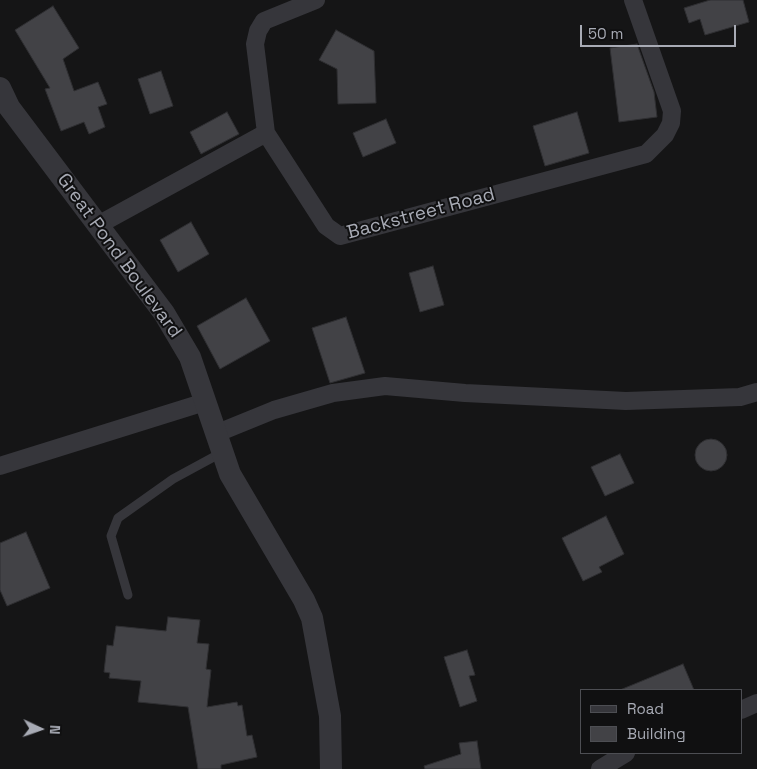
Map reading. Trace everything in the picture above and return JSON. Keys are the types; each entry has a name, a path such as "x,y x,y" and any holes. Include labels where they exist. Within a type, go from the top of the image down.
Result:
{"street":[{"path":"98,225 266,133 256,44 258,31 264,21 316,0"},
{"name":"Backstreet Road","path":"266,133 326,226 340,236 646,154 665,135 671,123 672,110 633,0"},
{"name":"Great Pond Boulevard","path":"0,88 9,107 164,313 190,357 218,444 230,474 304,600 312,618 330,716 331,769"},
{"path":"218,444 274,410 334,393 385,386 465,393 626,401 740,397 757,392"},
{"path":"0,466 205,402"},
{"path":"742,710 757,703"},
{"path":"600,769 624,754"}],"lane":[{"path":"128,595 110,536 118,518 218,444"}],"building":[{"path":"710,0 743,0 749,22 705,35 700,19 689,23 684,8"},
{"path":"53,6 79,48 63,59 74,91 98,82 107,104 98,107 105,127 89,134 84,122 61,131 45,89 50,88 15,30"},
{"path":"336,30 374,51 376,103 338,104 337,69 319,60"},
{"path":"637,44 654,92 657,117 619,122 610,48"},
{"path":"161,71 173,106 150,114 138,79"},
{"path":"227,112 239,134 201,154 190,132"},
{"path":"577,112 589,153 545,166 533,126"},
{"path":"386,119 396,143 363,157 353,133"},
{"path":"191,222 209,254 178,272 160,240"},
{"path":"433,266 444,305 420,312 409,273"},
{"path":"246,298 270,341 220,369 197,326"},
{"path":"346,317 365,373 330,383 312,328"},
{"path":"711,439 717,440 722,444 726,449 726,461 722,466 717,470 711,471 705,470 700,466 696,461 695,455 696,449 700,444 705,440"},
{"path":"620,454 634,483 605,496 591,467"},
{"path":"606,516 624,554 599,567 602,572 583,581 562,538"},
{"path":"26,532 50,588 7,606 0,590 0,543"},
{"path":"168,617 200,620 197,643 209,644 206,669 211,670 207,707 237,702 238,706 242,705 247,736 252,735 257,757 221,765 221,769 198,769 188,707 138,702 141,681 109,678 110,673 104,672 107,645 113,646 116,626 166,631"},
{"path":"467,650 475,675 469,676 477,701 460,707 444,657"},
{"path":"683,664 694,689 622,689"},
{"path":"477,741 481,769 425,769 424,766 461,754 459,743"}]}
